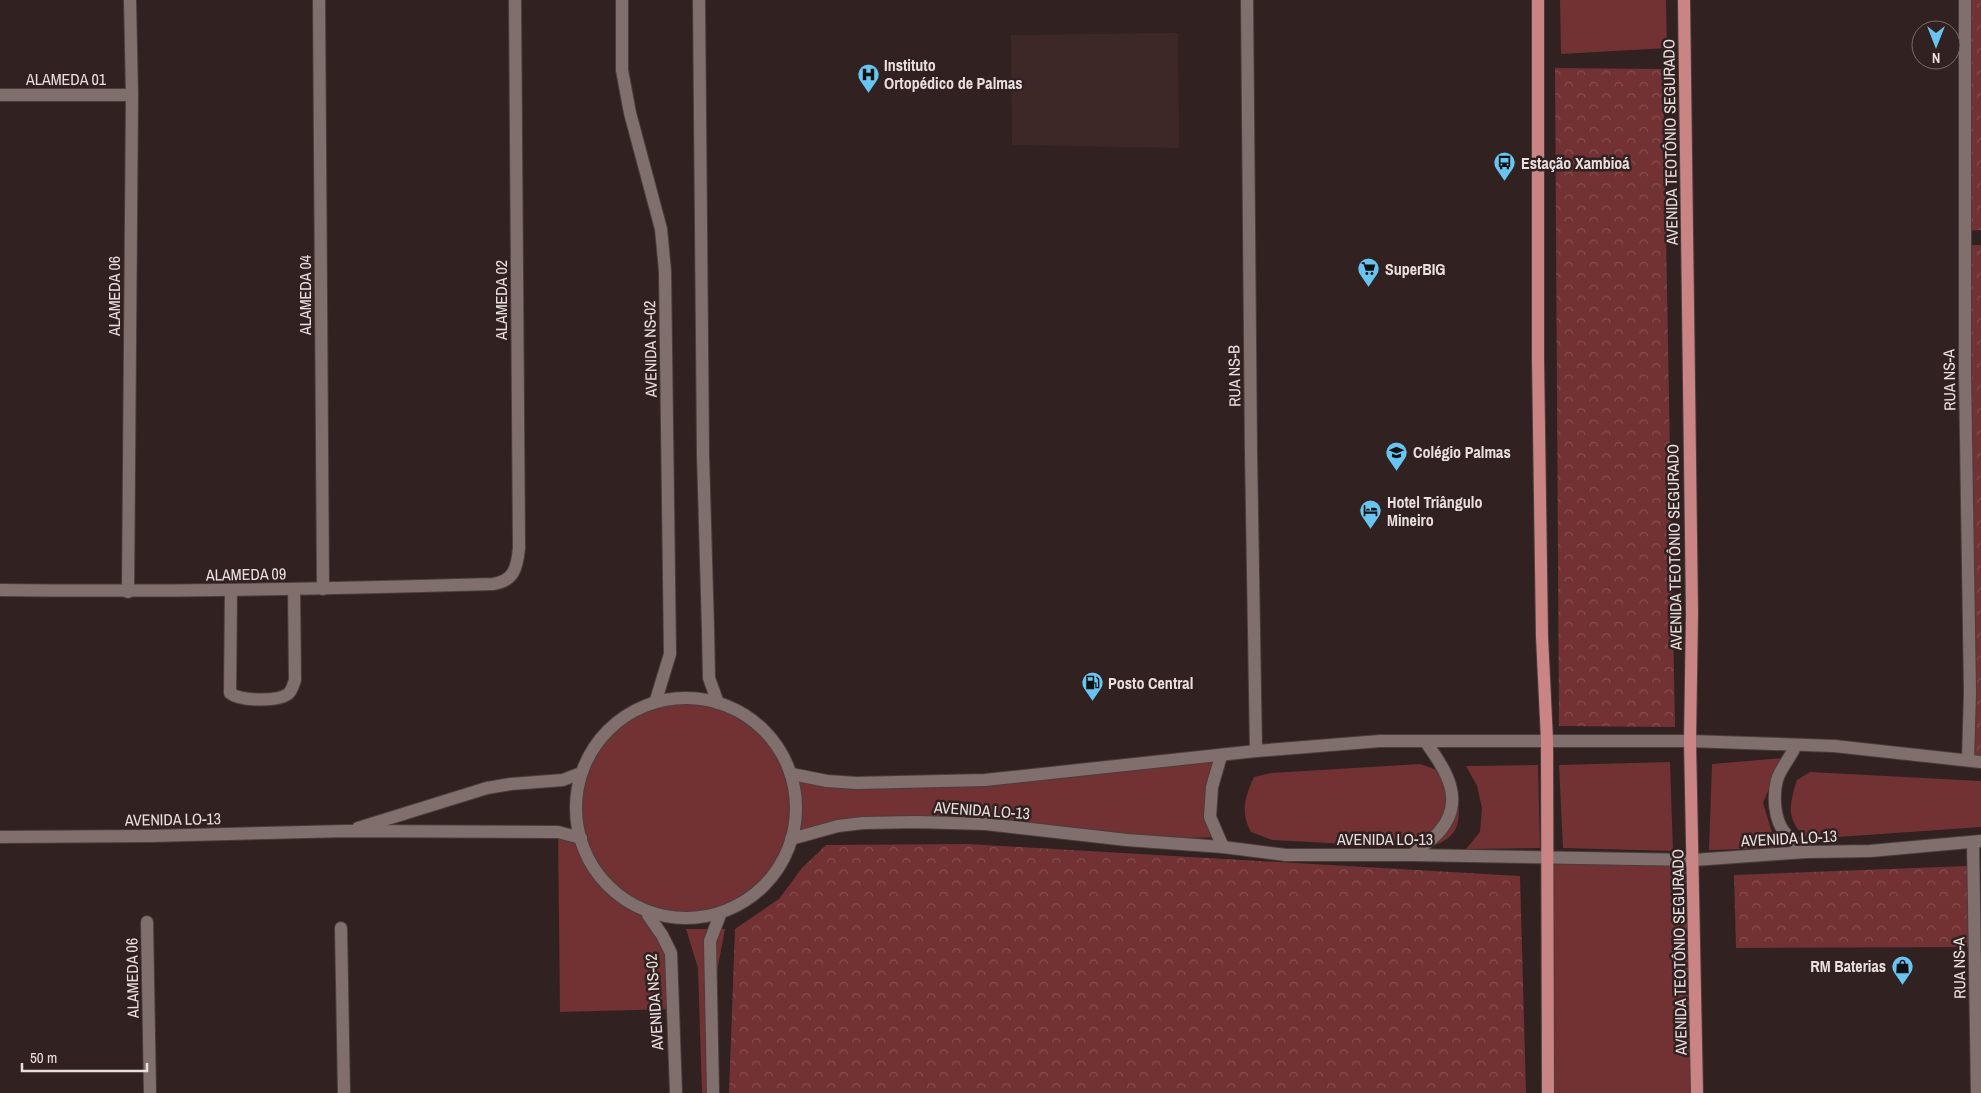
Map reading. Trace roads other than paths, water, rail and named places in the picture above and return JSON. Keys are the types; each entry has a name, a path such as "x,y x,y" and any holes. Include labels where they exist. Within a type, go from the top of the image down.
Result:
{"main road":[{"path":"1538,0 1539,399 1542,637 1547,740 1548,1093"},
{"name":"AVENIDA TEOTÔNIO SEGURADO","path":"1684,0 1692,613 1690,741 1694,860 1697,1093"}],"street":[{"name":"ALAMEDA 06","path":"128,592 132,95 130,0"},
{"name":"ALAMEDA 04","path":"319,0 323,589"},
{"name":"ALAMEDA 02","path":"493,584 503,583 512,576 519,548 515,0"},
{"name":"AVENIDA NS-02","path":"622,0 622,70 630,113 661,229 665,271 670,654 656,700"},
{"path":"699,0 703,455 707,609 710,678 718,703"},
{"name":"RUA NS-B","path":"1247,0 1250,433 1256,751"},
{"name":"RUA NS-A","path":"1965,0 1965,374 1970,692 1968,760"},
{"name":"ALAMEDA 01","path":"0,95 132,95"},
{"name":"ALAMEDA 09","path":"0,590 128,592 294,590 493,584"},
{"path":"232,590 230,694 244,699 280,698 289,694 292,688 295,680 294,590"},
{"path":"685,698 718,703 750,716 765,729 792,774 795,792 791,839 784,860 762,887 746,901 720,915 692,919 669,919 648,915 619,892 595,868 580,838 576,805 580,773 597,742 607,730 634,709 656,700 685,698"},
{"name":"AVENIDA LO-13","path":"792,774 827,781 856,783 985,780 1256,751 1380,741 1690,741 1834,746 1981,762"},
{"path":"1412,855 1439,832 1452,811 1452,795 1445,768 1425,741"},
{"path":"1796,745 1778,780 1776,809 1779,823 1785,833 1806,852"},
{"path":"1221,756 1212,787 1210,817 1223,847"},
{"name":"AVENIDA LO-13","path":"346,831 488,788 511,784 563,780 580,773"},
{"name":"AVENIDA LO-13","path":"791,839 838,826 863,823 917,822 986,824 1286,855 1412,855 1694,860 1806,852 1870,851 1977,841"},
{"name":"AVENIDA LO-13","path":"0,837 151,836 346,831 558,832 580,838"},
{"name":"RUA NS-A","path":"1977,841 1977,1093"},
{"name":"AVENIDA NS-02","path":"648,915 662,935 671,953 676,1093"},
{"path":"713,1093 710,941 720,915"},
{"name":"ALAMEDA 06","path":"148,922 150,1093"},
{"path":"341,928 344,1093"}],"place":[{"name":"Instituto Ortopédico de Palmas","path":"868,93"},
{"name":"Estação Xambioá","path":"1505,182"},
{"name":"SuperBIG","path":"1369,288"},
{"name":"Colégio Palmas","path":"1397,471"},
{"name":"Hotel Triângulo Mineiro","path":"1371,530"},
{"name":"Posto Central","path":"1092,702"},
{"name":"RM Baterias","path":"1902,985"}]}
